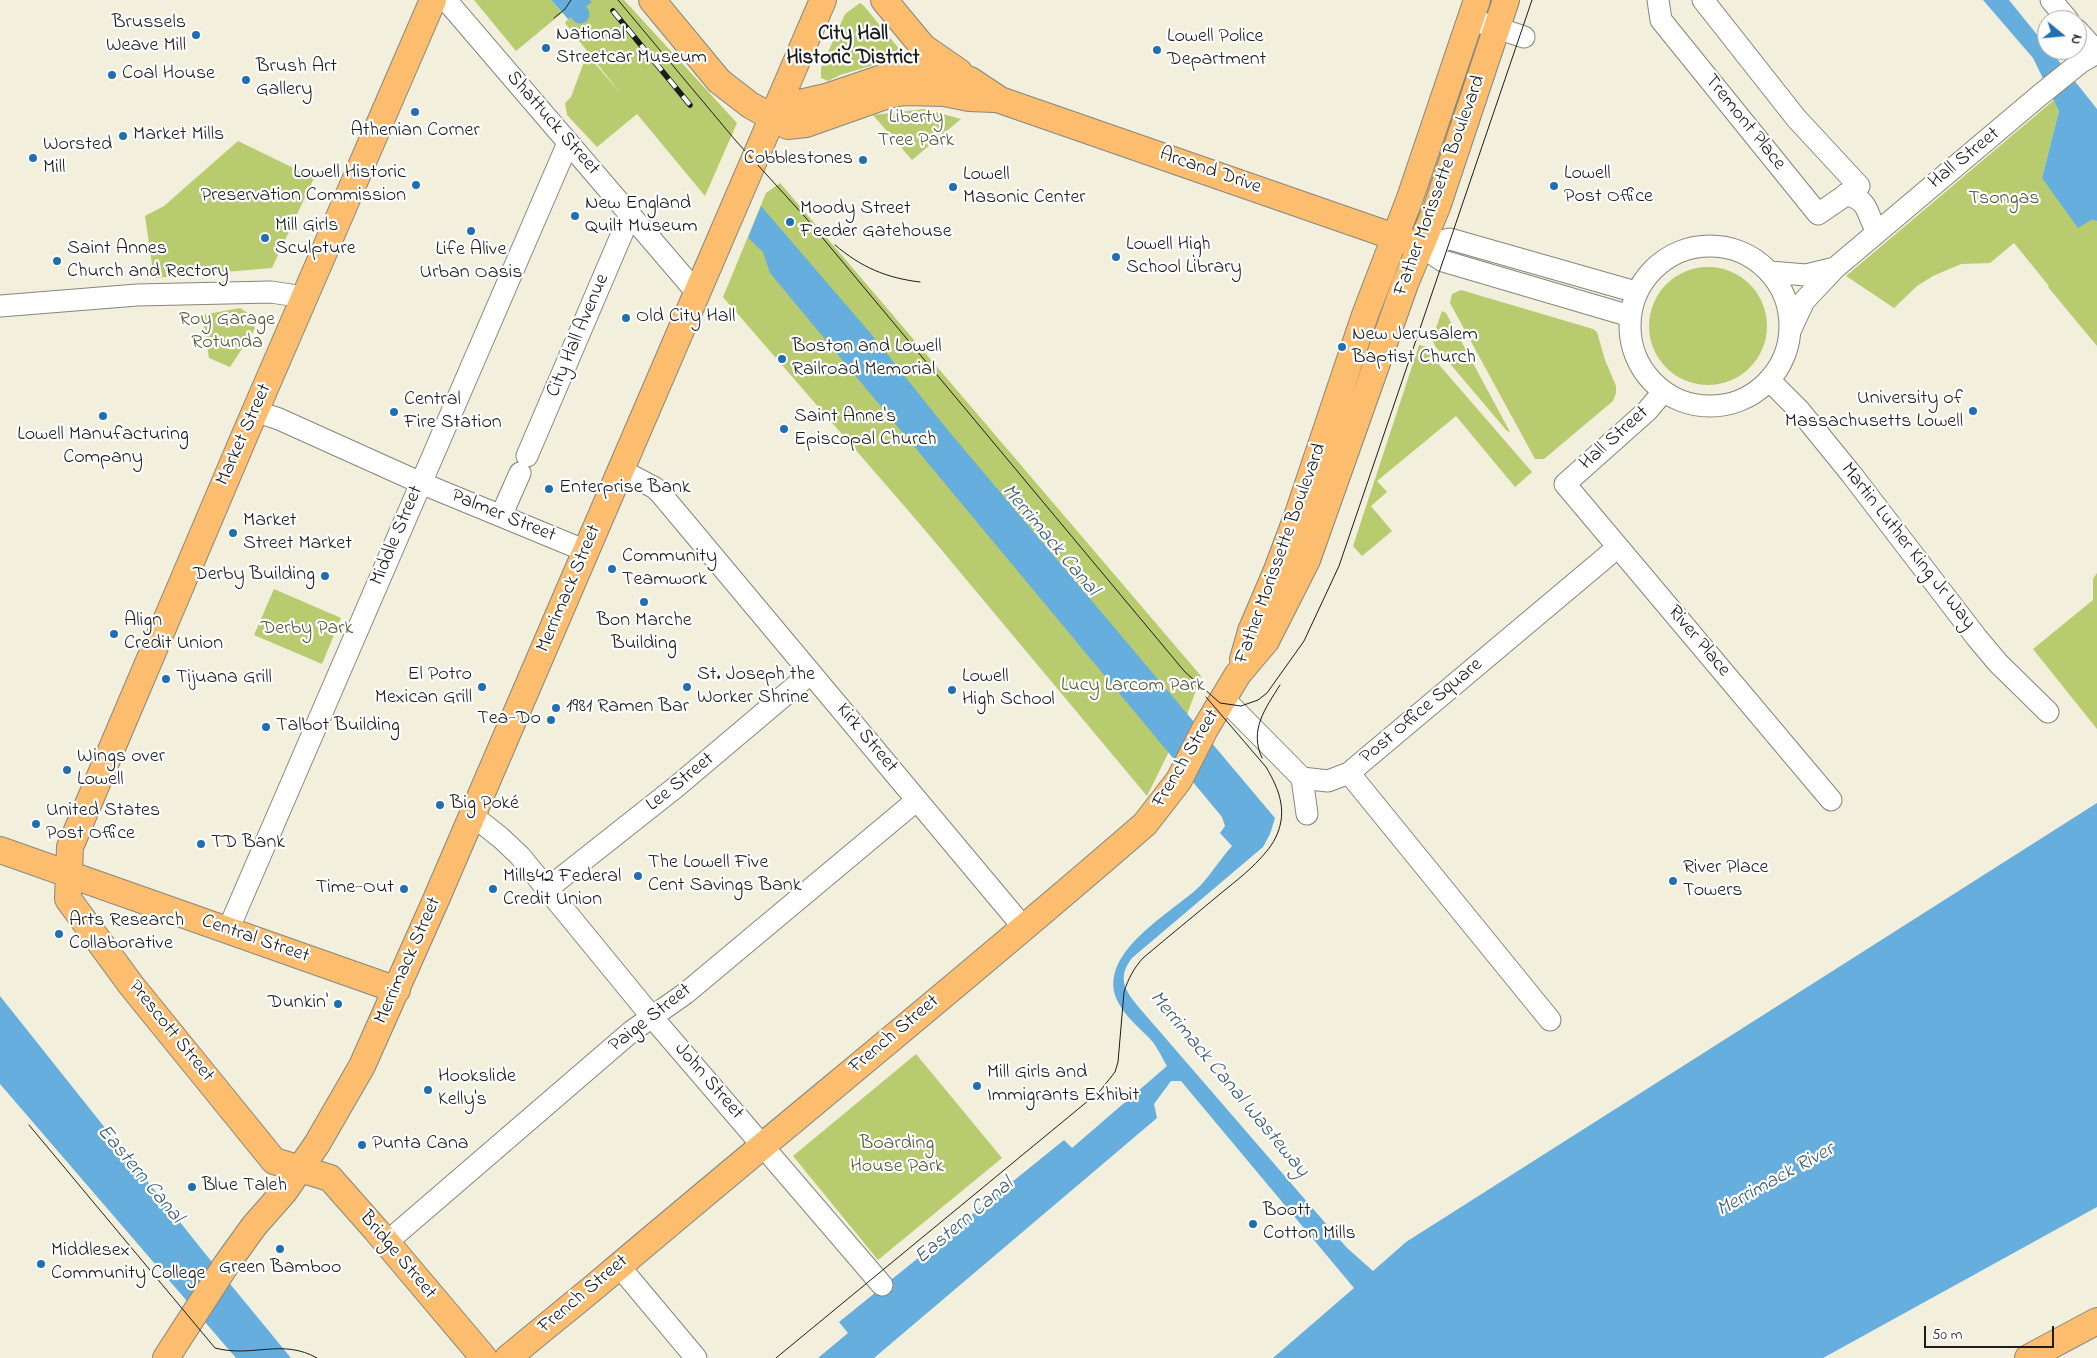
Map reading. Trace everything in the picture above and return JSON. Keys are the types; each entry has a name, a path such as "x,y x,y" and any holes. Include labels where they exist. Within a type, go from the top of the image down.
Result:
{"main road":[{"name":"Market Street","path":"69,874 70,847 304,297 433,0"},
{"path":"652,0 719,81 750,105 772,117"},
{"name":"Merrimack Street","path":"166,1358 226,1265 254,1226 284,1192 347,1096 397,990 823,0"},
{"name":"Arcand Drive","path":"884,0 923,47 1000,100 1421,246"},
{"name":"Father Morissette Boulevard","path":"1238,674 1266,641 1307,560 1405,284 1437,207 1506,0"},
{"name":"Father Morissette Boulevard","path":"1238,674 1251,631 1278,570 1298,514 1365,315 1410,198 1474,9"},
{"name":"Arcand Drive","path":"970,80 946,72 925,70 907,72 891,75 826,97 791,105 772,117 788,126 806,124 888,95 904,92 944,93 969,98 1000,100"},
{"name":"French Street","path":"508,1358 1024,928 1145,824 1179,780 1205,729 1238,674"},
{"name":"Central Street","path":"0,850 397,990"},
{"name":"Prescott Street","path":"69,874 68,899 131,985 274,1161 300,1169"},
{"name":"Bridge Street","path":"300,1169 330,1178 387,1242 484,1358"},
{"path":"2028,1358 2097,1321"}],"street":[{"name":"Shattuck Street","path":"446,0 698,294"},
{"name":"Tremont Place","path":"1658,0 1661,20 1818,214 1846,194"},
{"path":"1703,0 1796,118 1859,186 1846,194 1848,206 1859,219 1874,226"},
{"path":"2051,0 2060,10"},
{"path":"1474,9 1498,27 1524,37"},
{"path":"2087,42 2097,53"},
{"name":"Hall Street","path":"1790,331 1804,301 1874,226 2072,70 2097,53"},
{"name":"Middle Street","path":"228,930 568,143"},
{"name":"City Hall Avenue","path":"500,516 630,216"},
{"path":"1421,246 1450,239 1636,292"},
{"name":"Arcand Drive","path":"1421,246 1443,261 1630,316"},
{"path":"1697,246 1717,246 1737,250 1754,259 1770,272 1786,300 1790,318 1790,331 1784,357 1769,380 1751,395 1730,404 1707,406 1684,402 1663,392 1643,371 1631,345 1630,316 1636,292 1647,276 1661,262 1678,252 1697,246"},
{"name":"Hall Street","path":"1770,272 1806,275 1835,268"},
{"path":"0,306 137,295 271,292 304,297"},
{"name":"Martin Luther King Jr Way","path":"1769,380 1800,411 1852,475 1998,663 2048,712"},
{"name":"Hall Street","path":"1565,484 1647,411 1663,392"},
{"name":"Palmer Street","path":"256,411 279,419 421,483 586,550"},
{"name":"Kirk Street","path":"621,470 655,488 661,494 1024,928"},
{"name":"River Place","path":"1565,484 1831,800"},
{"name":"Post Office Square","path":"1302,778 1328,781 1349,773 1618,547"},
{"name":"Lee Street","path":"547,889 676,787 811,673"},
{"path":"1223,698 1302,778 1307,814"},
{"path":"1349,773 1550,1020"},
{"name":"Paige Street","path":"387,1242 632,1031 686,993 917,800"},
{"name":"John Street","path":"472,815 520,856 652,1017 882,1285"},
{"path":"619,1266 696,1358"}],"green space":[{"path":"474,0 551,0 562,13 516,51"},
{"path":"578,0 624,0 737,123 705,196 637,114 597,147 567,115 565,103 571,97 587,54 621,94 565,23 575,10"},
{"path":"860,3 905,56 840,75 828,81 821,78 821,68 845,14"},
{"name":"Tsongas","path":"2054,100 2059,111 2042,178 2053,191 2091,220 2097,221 2097,346 2014,243 1990,263 1961,264 1933,276 1917,286 1894,308 1846,276"},
{"name":"Liberty Tree Park","path":"924,109 961,119 912,160 873,115"},
{"path":"238,141 314,178 272,268 154,278 145,216 164,206"},
{"name":"Lucy Larcom Park","path":"780,183 1201,676 1187,715 1147,796 919,523 723,297 766,193"},
{"path":"1708,267 1731,271 1750,284 1763,303 1767,326 1763,349 1750,368 1731,381 1708,385 1685,381 1666,368 1653,349 1649,326 1653,303 1666,284 1685,271"},
{"path":"1461,290 1593,329 1597,332 1605,360 1616,386 1613,401 1544,459 1535,459 1450,303 1452,294"},
{"name":"Roy Garage Rotunda","path":"240,308 252,316 255,329 230,367 209,358 202,315"},
{"path":"1442,311 1446,313 1510,432 1507,431 1435,346 1432,339"},
{"path":"1419,345 1428,347 1441,367 1532,472 1515,487 1456,416 1377,481 1387,492 1371,506 1392,531 1362,556 1353,546"},
{"path":"2097,573 2097,729 2033,649 2093,600 2093,579"},
{"name":"Derby Park","path":"274,589 341,618 322,664 254,635"},
{"name":"Boarding House Park","path":"916,1054 1002,1158 878,1260 793,1156"}],"water":[{"path":"551,0 590,0 592,2 568,19"},
{"path":"1983,0 2009,0 2037,35 2037,60 2058,60 2097,109 2097,221 2091,220 2078,228 2042,178 2059,111 2033,58"},
{"path":"761,206 872,335 946,428 1275,818 1263,847 1132,958 1124,973 1125,986 1142,1011 1347,1248 1373,1271 1406,1242 2097,803 2097,1207 1823,1358 1273,1358 1354,1288 1181,1081 1171,1081 1154,1104 1157,1118 874,1358 818,1358 848,1333 839,1322 1064,1140 1072,1148 1167,1066 1153,1043 1128,1017 1117,1000 1113,982 1117,966 1127,950 1141,935 1201,885 1232,846 1220,833 1225,826 1222,817 770,273 763,252 748,238"},
{"name":"Eastern Canal","path":"0,996 203,1251 291,1358 236,1358 0,1084"}],"waterway":[{"name":"Merrimack Canal","path":"569,0 580,14"}],"tram line":[{"path":"554,18 565,9 571,0"},
{"path":"618,0 736,141 806,218 1185,672 1220,703 1241,706 1258,700 1267,693 1304,641 1339,566 1532,0"},
{"path":"835,245 854,260 874,270 896,278 920,282"},
{"path":"1262,758 1257,738 1260,720 1280,685"},
{"path":"776,1358 1100,1091 1115,1072 1118,1062 1124,992 1129,978 1137,966 1143,958 1244,874 1261,858 1271,845 1279,830 1282,814 1276,786 1266,767 1206,697"},
{"path":"29,1125 215,1348 242,1351 292,1349 317,1358"}],"railway":[{"path":"613,11 690,105"}],"place":[{"name":"Brussels Weave Mill","path":"196,35"},
{"name":"National Streetcar Museum","path":"546,48"},
{"name":"Lowell Police Department","path":"1157,50"},
{"name":"Coal House","path":"112,75"},
{"name":"Brush Art Gallery","path":"246,80"},
{"name":"Athenian Corner","path":"415,112"},
{"name":"Market Mills","path":"123,136"},
{"name":"Worsted Mill","path":"33,158"},
{"name":"Cobblestones","path":"863,160"},
{"name":"Lowell Historic Preservation Commission","path":"416,185"},
{"name":"Lowell Post Office","path":"1554,186"},
{"name":"Lowell Masonic Center","path":"953,187"},
{"name":"New England Quilt Museum","path":"575,216"},
{"name":"Moody Street Feeder Gatehouse","path":"790,222"},
{"name":"Life Alive Urban Oasis","path":"471,231"},
{"name":"Mill Girls Sculpture","path":"265,238"},
{"name":"Lowell High School Library","path":"1116,257"},
{"name":"Saint Annes Church and Rectory","path":"57,261"},
{"name":"Old City Hall","path":"626,318"},
{"name":"New Jerusalem Baptist Church","path":"1342,347"},
{"name":"Boston and Lowell Railroad Memorial","path":"782,359"},
{"name":"University of Massachusetts Lowell","path":"1973,411"},
{"name":"Central Fire Station","path":"394,412"},
{"name":"Lowell Manufacturing Company","path":"103,416"},
{"name":"Saint Anne's Episcopal Church","path":"784,429"},
{"name":"Enterprise Bank","path":"549,489"},
{"name":"Market Street Market","path":"233,533"},
{"name":"Community Teamwork","path":"612,569"},
{"name":"Derby Building","path":"325,576"},
{"name":"Bon Marche Building","path":"644,602"},
{"name":"Align Credit Union","path":"114,634"},
{"name":"Tijuana Grill","path":"166,679"},
{"name":"El Potro Mexican Grill","path":"482,687"},
{"name":"St. Joseph the Worker Shrine","path":"687,687"},
{"name":"Lowell High School","path":"952,690"},
{"name":"1981 Ramen Bar","path":"556,708"},
{"name":"Tea-Do","path":"551,720"},
{"name":"Talbot Building","path":"266,727"},
{"name":"Wings over Lowell","path":"67,770"},
{"name":"Big Poké","path":"440,805"},
{"name":"United States Post Office","path":"36,824"},
{"name":"TD Bank","path":"201,844"},
{"name":"The Lowell Five Cent Savings Bank","path":"638,876"},
{"name":"River Place Towers","path":"1673,881"},
{"name":"Time-Out","path":"404,889"},
{"name":"Mills42 Federal Credit Union","path":"493,889"},
{"name":"Arts Research Collaborative","path":"59,934"},
{"name":"Dunkin'","path":"338,1004"},
{"name":"Mill Girls and Immigrants Exhibit","path":"977,1086"},
{"name":"Hookslide Kelly's","path":"428,1090"},
{"name":"Punta Cana","path":"362,1145"},
{"name":"Blue Taleh","path":"192,1187"},
{"name":"Boott Cotton Mills","path":"1253,1224"},
{"name":"Green Bamboo","path":"280,1249"},
{"name":"Middlesex Community College","path":"41,1264"}],"district":[{"name":"City Hall Historic District","path":"853,48"}],"water label":[{"name":"Merrimack Canal Wasteway","path":"1228,1085"},
{"name":"Merrimack River","path":"1776,1181"}]}
